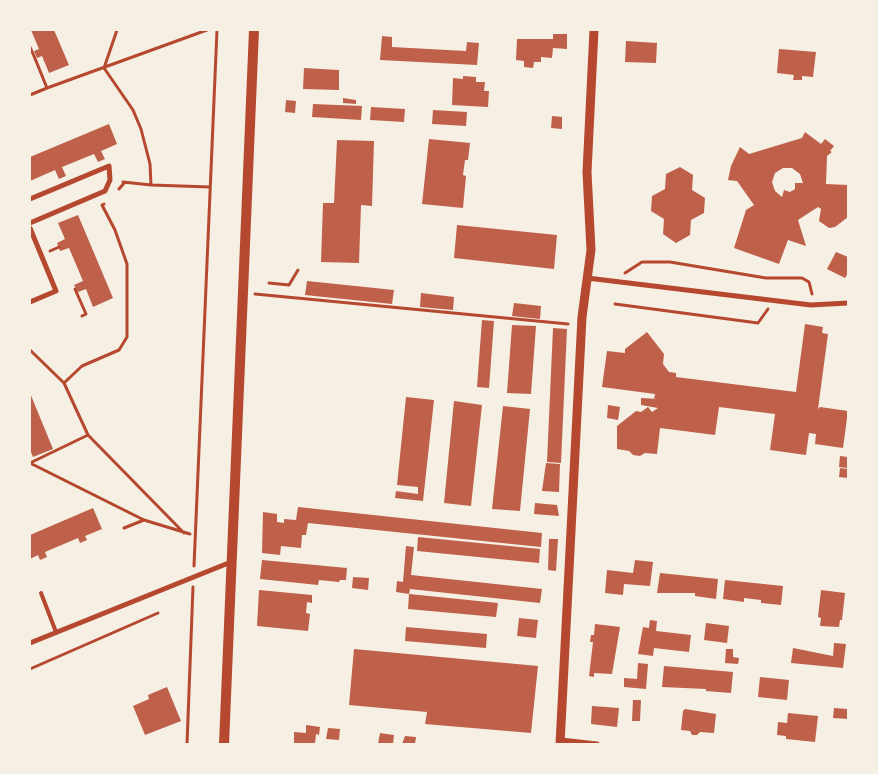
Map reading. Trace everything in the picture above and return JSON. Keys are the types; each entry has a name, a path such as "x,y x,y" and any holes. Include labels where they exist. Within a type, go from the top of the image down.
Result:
{"main road":[{"path":"224,744 254,30"}],"street":[{"path":"594,30 587,172 591,250 582,317 560,742 596,744"},
{"path":"30,199 109,166 110,180 106,191 30,223"},
{"path":"30,228 56,291 30,302"},
{"path":"587,278 811,305 848,303"},
{"path":"30,643 193,575 232,561"}],"lane":[{"path":"41,593 56,632"}],"path":[{"path":"104,68 117,30"},
{"path":"30,95 207,30"},
{"path":"186,744 216,30"},
{"path":"30,47 47,88"},
{"path":"104,68 133,110 141,129 150,164 150,185"},
{"path":"110,180 150,185 210,187"},
{"path":"114,197 124,182"},
{"path":"64,383 82,366 118,350 127,337 127,264 115,230 102,205 108,201"},
{"path":"618,282 634,266 654,260 766,278 802,278 809,282 812,296 826,305"},
{"path":"269,283 289,285 298,270"},
{"path":"75,289 86,314 82,316"},
{"path":"243,292 568,324"},
{"path":"615,304 758,323 766,312"},
{"path":"30,350 64,383 88,435 184,533"},
{"path":"30,463 88,435"},
{"path":"30,463 144,520 190,534"},
{"path":"124,528 144,520"},
{"path":"30,668 158,613"}],"building":[{"path":"31,30 54,30 69,65 49,73 42,56 37,58 34,51 39,49"},
{"path":"553,34 567,34 567,49 553,48 552,58 541,57 541,62 534,62 533,68 524,67 524,61 516,60 517,39 553,39"},
{"path":"382,36 392,37 392,47 466,51 467,42 479,43 477,65 380,60"},
{"path":"626,41 657,43 656,63 625,62"},
{"path":"779,49 816,52 813,77 802,76 802,80 793,80 794,75 777,73"},
{"path":"304,68 339,70 339,90 303,89"},
{"path":"463,76 476,77 476,82 485,82 484,91 489,91 488,107 452,105 453,78 463,79"},
{"path":"343,98 356,100 356,104 343,103"},
{"path":"286,100 296,101 295,113 285,112"},
{"path":"313,104 362,106 361,120 312,117"},
{"path":"371,107 405,109 404,122 370,120"},
{"path":"433,110 467,112 466,126 432,124"},
{"path":"552,116 562,117 562,129 551,128"},
{"path":"109,124 117,144 101,151 105,159 98,162 94,154 62,167 66,176 59,179 55,170 30,181 30,157"},
{"path":"805,132 821,144 825,139 834,146 830,151 832,152 827,156 826,184 848,185 848,217 835,227 829,228 819,221 821,209 818,207 798,220 806,246 788,240 779,264 734,248 746,210 754,205 737,181 728,180 731,166 740,147 749,154 802,138","holes":["783,168 792,168 800,174 803,183 795,183 795,189 790,192 784,190 782,197 775,191 772,182 775,173"]},
{"path":"429,139 470,143 468,160 465,160 463,175 466,176 463,208 422,204"},
{"path":"337,140 374,141 372,206 361,205 359,263 321,262 323,203 334,203"},
{"path":"680,167 693,175 692,190 705,198 704,213 691,220 690,235 676,243 663,234 664,219 651,211 652,196 665,189 666,174"},
{"path":"78,215 113,298 93,307 86,289 78,292 74,285 83,281 69,248 60,251 57,243 65,239 58,223"},
{"path":"457,225 557,235 554,269 454,258"},
{"path":"836,252 848,257 848,273 845,278 827,269"},
{"path":"307,281 394,290 392,304 305,295"},
{"path":"421,293 454,297 453,310 420,307"},
{"path":"514,303 541,306 540,319 512,316"},
{"path":"482,320 494,321 489,388 477,387"},
{"path":"805,324 823,327 822,333 828,334 818,409 820,407 848,411 843,448 815,444 816,434 809,433 806,455 770,450 775,414 719,407 715,435 660,428 657,454 645,453 640,456 633,455 629,451 617,449 617,426 636,411 641,412 648,407 652,412 658,408 641,405 641,398 654,399 655,394 602,387 607,351 625,353 625,349 647,332 664,354 663,364 669,372 676,373 676,377 796,392"},
{"path":"512,325 536,326 531,394 507,393"},
{"path":"553,328 567,329 561,463 547,462"},
{"path":"30,393 53,449 33,457 30,450"},
{"path":"406,397 434,400 423,501 395,498 396,491 418,494 418,487 397,485"},
{"path":"454,401 482,405 471,506 444,503"},
{"path":"608,405 620,407 618,420 607,418"},
{"path":"503,406 530,409 520,511 492,509"},
{"path":"840,456 848,457 848,468 839,467"},
{"path":"546,463 560,464 559,492 542,491"},
{"path":"840,468 848,469 848,478 839,477"},
{"path":"535,503 557,505 559,516 534,514"},
{"path":"298,507 542,533 541,547 308,523 306,535 302,535 301,548 281,546 280,555 262,553 263,512 277,514 277,522 284,523 284,519 296,520"},
{"path":"93,508 102,529 85,536 87,540 80,543 78,538 45,552 47,557 40,560 38,555 30,559 30,535"},
{"path":"418,537 540,549 539,563 417,551"},
{"path":"549,539 558,539 556,571 548,570"},
{"path":"406,546 414,547 411,575 542,589 540,603 410,589 409,594 396,592 397,581 403,582"},
{"path":"262,560 347,568 346,580 340,580 339,582 319,580 318,585 260,579"},
{"path":"635,560 653,562 650,586 624,584 623,595 605,593 607,570 633,573"},
{"path":"660,573 718,579 716,599 695,596 695,593 657,593"},
{"path":"353,577 369,578 368,590 352,588"},
{"path":"725,580 783,586 781,605 761,603 761,600 744,598 744,602 723,599"},
{"path":"259,590 312,595 312,603 307,602 306,613 310,614 308,631 257,626"},
{"path":"821,590 845,593 842,620 840,620 839,627 820,626 821,618 818,617"},
{"path":"409,594 498,603 496,617 408,609"},
{"path":"519,618 538,620 536,638 517,636"},
{"path":"650,620 657,621 656,631 691,635 689,652 654,648 653,656 638,654 643,627 649,628"},
{"path":"706,623 729,626 727,643 704,640"},
{"path":"595,624 620,627 612,674 594,673 594,677 589,676 593,642 590,642 591,635 594,635"},
{"path":"406,627 487,634 486,648 405,641"},
{"path":"834,643 846,644 843,668 791,663 793,648 833,656"},
{"path":"354,649 538,666 531,733 425,724 427,712 349,705"},
{"path":"726,649 733,649 733,657 739,658 738,664 725,663"},
{"path":"638,663 648,664 646,689 624,687 624,678 637,679"},
{"path":"664,666 733,672 731,693 706,691 706,689 662,687"},
{"path":"760,677 789,680 787,700 758,697"},
{"path":"167,687 181,721 145,735 133,706 149,699 148,695"},
{"path":"633,700 641,700 640,721 632,721"},
{"path":"592,706 619,708 617,727 591,724"},
{"path":"834,708 848,709 848,719 833,718"},
{"path":"685,709 716,714 714,733 700,732 697,735 692,735 690,731 681,730 683,711"},
{"path":"788,713 818,716 815,742 786,739 786,736 777,735 778,722 787,723"},
{"path":"306,725 320,727 319,735 316,734 315,744 294,744 294,732 306,733"},
{"path":"328,728 340,729 339,740 326,739"},
{"path":"380,733 394,735 393,744 378,744"},
{"path":"405,736 416,737 415,744 402,744"}]}
